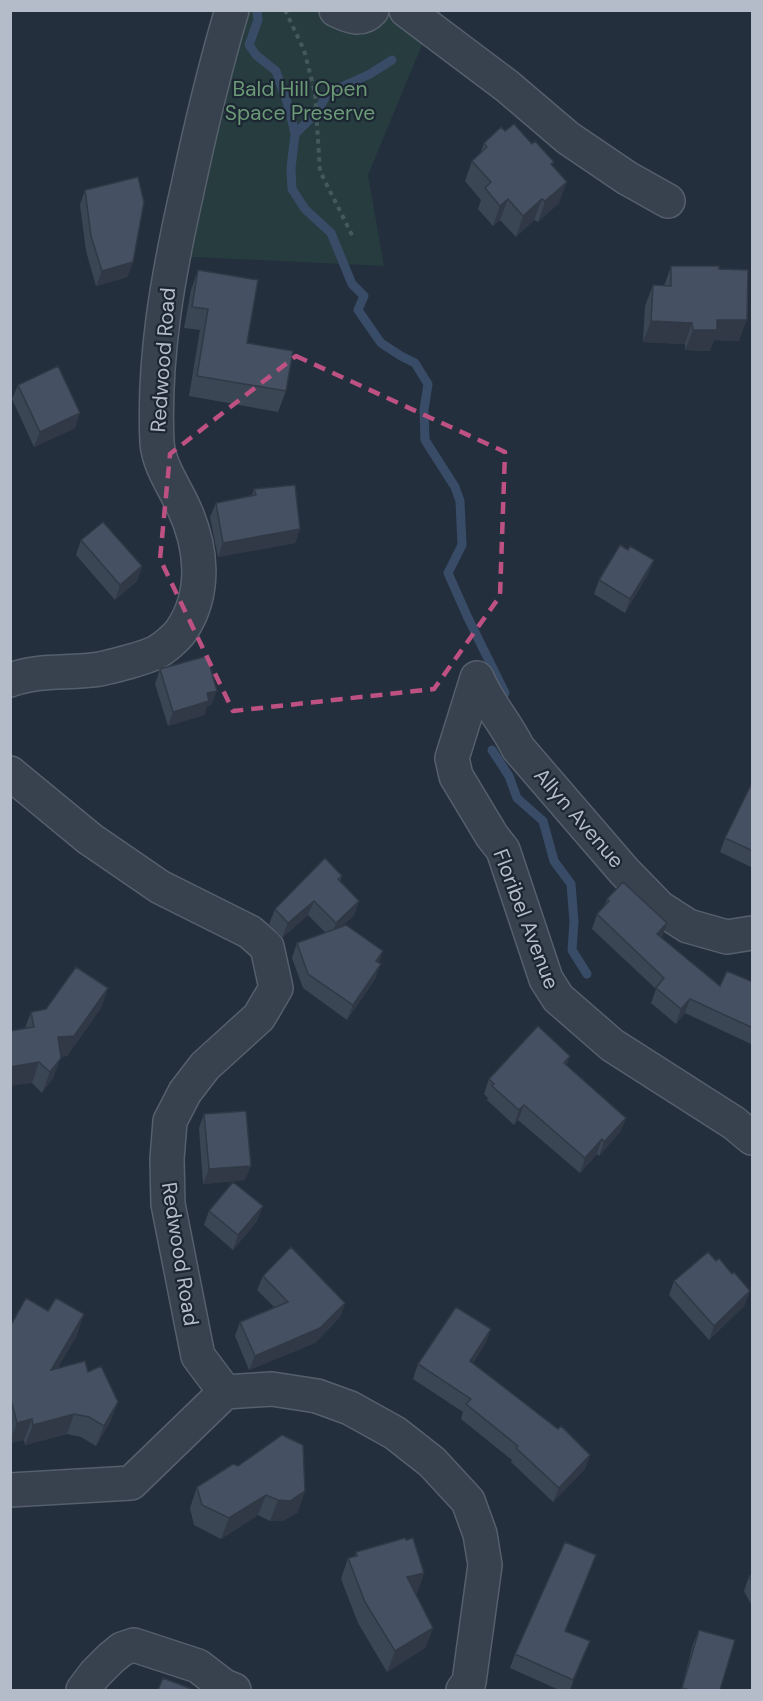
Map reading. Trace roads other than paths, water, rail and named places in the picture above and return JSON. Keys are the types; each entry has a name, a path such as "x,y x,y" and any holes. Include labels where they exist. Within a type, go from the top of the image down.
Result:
{"street":[{"name":"Redwood Road","path":"10,680 24,675 100,669 157,652 180,633 195,603 201,574 195,541 184,508 166,473 157,446 157,374 163,307 172,256 211,82 232,10"},
{"path":"336,10 355,18 368,15 372,10"},
{"path":"406,10 489,73 568,138 627,178 668,201"},
{"name":"Allyn Avenue","path":"464,721 477,678 484,698 508,729 518,748 624,871 660,908 688,926 727,937 753,933"},
{"name":"Floribel Avenue","path":"464,721 452,758 456,776 503,850 546,979 558,998 612,1045 734,1123 753,1138"},
{"name":"Redwood Road","path":"10,773 90,839 160,887 250,932 267,947 276,988 259,1017 205,1066 185,1092 170,1121 167,1159 168,1204 194,1339 198,1356 225,1392"},
{"path":"10,1490 130,1483 225,1392 272,1389 317,1396 350,1408 395,1433 432,1462 468,1501 480,1534 485,1565 469,1682 463,1690"},
{"path":"83,1690 111,1658 122,1649 134,1645 198,1666 224,1686 234,1690"}],"waterway":[{"path":"257,10 258,20 249,45 256,55 276,71 295,134"},
{"path":"392,60 370,74 328,93 316,113 295,134 291,168 292,189 305,209 331,233 352,284 364,296 358,310 381,343 415,363 428,384 424,410 425,440 455,487 460,501 462,545 448,573 505,693"},
{"path":"492,750 509,776 517,798 543,821 554,861 571,884 574,922 572,950 587,974"}],"park label":[{"name":"Bald Hill Open Space Preserve","path":"300,101"}]}
